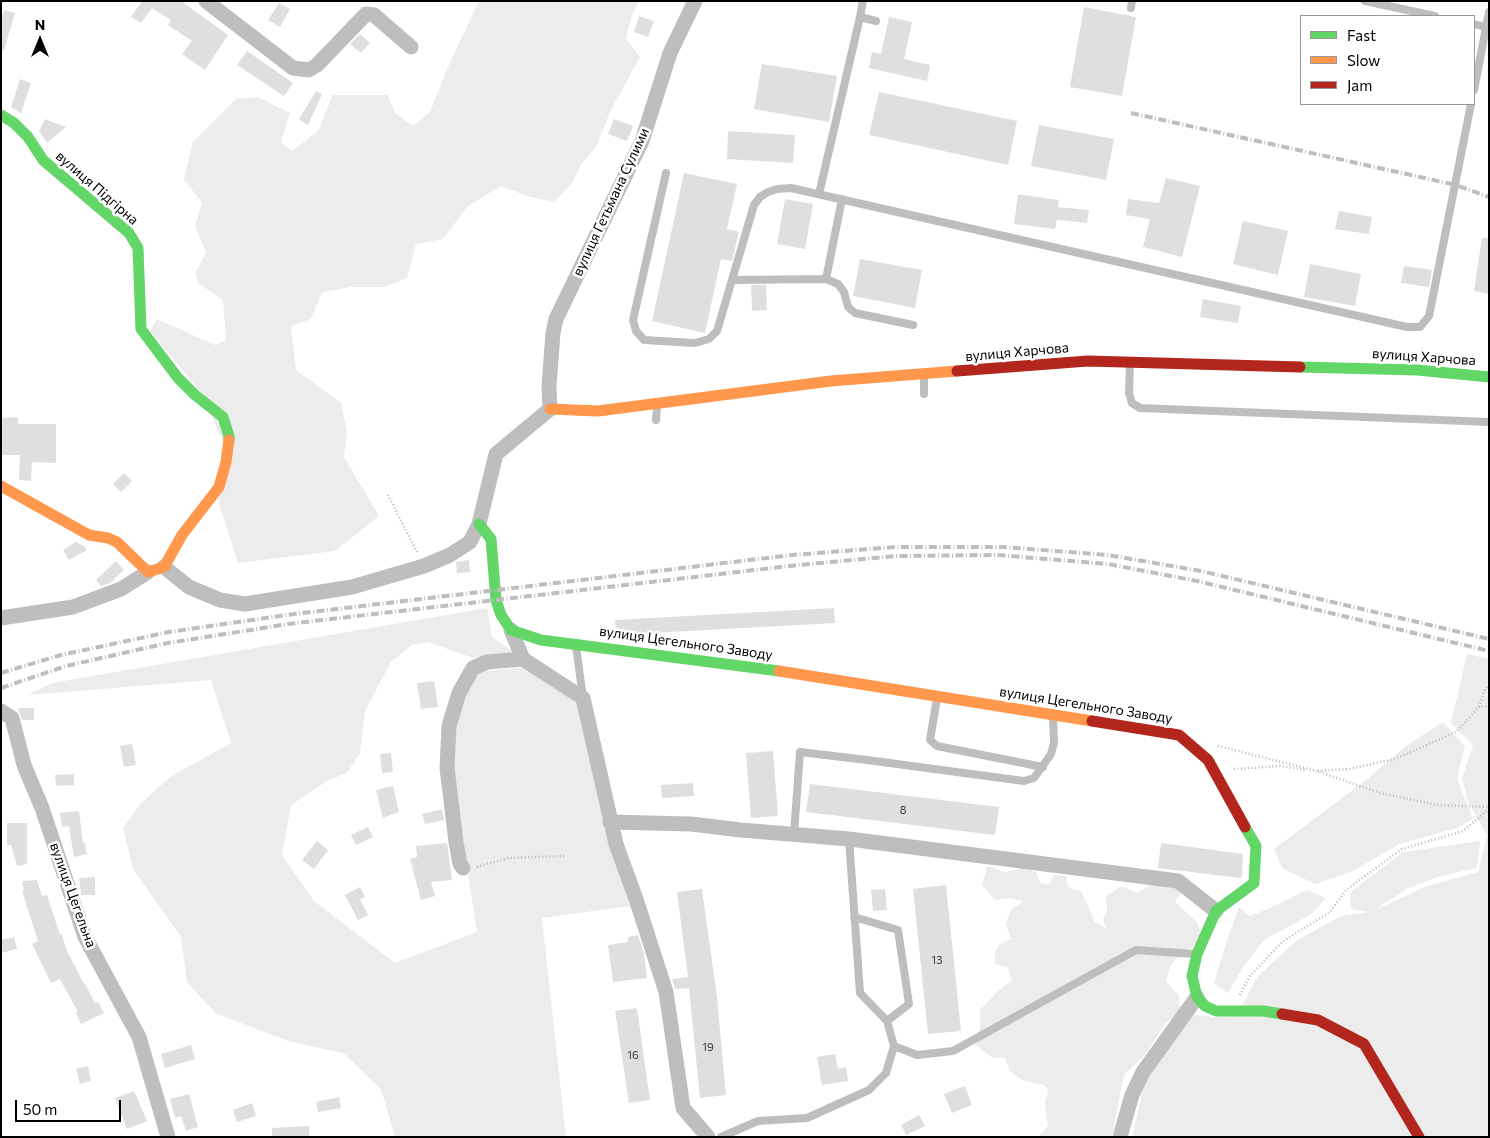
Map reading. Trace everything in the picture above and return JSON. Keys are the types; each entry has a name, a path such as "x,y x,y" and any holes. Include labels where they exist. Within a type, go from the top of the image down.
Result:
{"street":[{"path":"206,1 293,68 309,70 318,65 366,14 374,15 411,47"},
{"name":"вулиця Гетьмана Сулими","path":"550,408 552,342 556,319 642,141 670,53 696,1"},
{"name":"вулиця Підгірна","path":"1,115 14,123 28,137 43,160 129,233 138,248 141,329 178,378 223,417 229,436 226,462 219,487 182,535 164,567"},
{"name":"вулиця Харчова","path":"550,408 598,411 832,382 1088,361 1417,370 1489,377"},
{"path":"1,618 73,607 121,589 148,572 164,567 189,587 220,600 245,604 352,587 424,566 450,555 470,542 479,524 496,454 550,408"},
{"path":"1,486 89,535 108,538 117,542 148,572"},
{"path":"479,524 491,539 496,600 501,616 511,630 523,659 584,698 610,822 666,992 684,1108 708,1137"},
{"name":"вулиця Цегельного Заводу","path":"511,630 541,640 804,674 1179,735 1208,760 1256,846 1254,883 1216,911"},
{"path":"463,868 460,864 456,842 447,768 449,726 459,693 474,668 487,662 523,659"},
{"name":"вулиця Цегельна","path":"1,711 12,718 24,765 42,808 85,936 139,1037 168,1137"},
{"path":"610,822 691,824 849,839 1178,881 1216,911 1198,954 1192,976 1197,996 1205,1006 1216,1011 1263,1012 1318,1020 1364,1044 1419,1137"},
{"path":"1120,1137 1132,1095 1143,1072 1197,996"}],"lane":[{"path":"819,194 863,1"},
{"path":"1365,1 1430,15"},
{"path":"1475,85 1489,12"},
{"path":"860,17 876,21"},
{"path":"666,173 633,320 636,332 644,340 695,343 708,339 717,332 754,205 760,196 777,189 791,188 1407,327 1420,327 1429,316 1471,105"},
{"path":"826,279 842,199"},
{"path":"733,280 826,279 838,284 844,292 848,306 855,313 913,325"},
{"path":"1130,362 1130,393 1132,403 1140,408 1489,422"},
{"path":"924,374 924,394"},
{"path":"656,420 657,404"},
{"path":"575,644 584,698"},
{"path":"938,696 930,740 937,746 1043,767"},
{"path":"794,834 800,752 1024,782 1034,778 1051,754 1054,743 1053,716"},
{"path":"721,1137 758,1122 807,1118 869,1090 886,1073 894,1046 887,1021 860,993 849,839"},
{"path":"854,917 898,930 909,1004 887,1021"},
{"path":"894,1046 917,1055 953,1051 1136,950 1198,954"}],"path":[{"path":"388,495 424,566"},
{"path":"1215,772 1241,767 1281,766 1317,771 1348,769 1395,759 1456,732 1479,708 1484,691 1489,684"},
{"path":"1479,708 1489,706"},
{"path":"1216,745 1317,771 1380,793 1437,805 1489,808"},
{"path":"1231,1012 1249,977 1282,942 1330,912 1346,890 1402,849 1463,832 1489,808"},
{"path":"463,868 471,869 508,858 565,856"}],"shaded area":[{"path":"479,1 639,1 632,15 626,39 640,57 610,112 596,147 582,163 572,183 554,202 527,196 501,186 468,206 443,239 416,244 407,278 384,287 351,287 322,292 311,319 291,326 296,370 341,403 347,432 344,457 379,516 335,551 238,563 217,497 232,461 200,391 150,331 157,319 215,345 226,340 223,300 198,283 196,272 206,252 195,226 202,203 184,179 193,142 236,99 258,97 290,113 281,142 292,151 318,131 333,95 388,95 395,113 413,126 430,112 448,67"},
{"path":"487,608 492,637 516,654 473,658 428,642 412,645 391,662 365,711 360,753 347,773 327,781 291,805 282,855 314,901 395,963 477,932 452,770 454,726 463,697 477,672 528,667 578,704 604,826 630,906 542,918 566,1137 395,1137 381,1089 343,1053 288,1041 215,1013 187,982 181,937 133,869 123,828 141,803 170,777 231,743 211,680 28,695 52,683"},
{"path":"1467,654 1489,659 1489,1137 1132,1137 1146,1077 1189,1014 1214,1017 1237,1016 1257,977 1296,941 1341,916 1368,912 1351,909 1350,897 1352,891 1403,852 1480,841 1477,868 1441,876 1408,888 1375,910 1425,887 1478,872 1487,836 1467,799 1462,778 1473,745 1451,723"},
{"path":"1443,722 1465,746 1457,779 1473,819 1457,828 1399,844 1353,871 1315,884 1282,868 1274,849 1366,780 1406,746"},
{"path":"987,866 1005,872 1025,868 1036,872 1041,883 1049,885 1054,875 1067,876 1067,883 1071,889 1081,891 1095,922 1106,928 1103,919 1107,911 1106,896 1122,886 1137,893 1154,883 1175,885 1182,891 1175,902 1198,923 1201,935 1193,947 1182,952 1170,966 1166,981 1179,996 1180,1016 1167,1021 1144,1056 1124,1075 1112,1137 1038,1137 1048,1126 1045,1103 1048,1090 1044,1085 1022,1080 1010,1071 1005,1058 993,1058 971,1042 980,1030 980,1010 998,991 1012,980 1007,967 995,964 995,952 1000,944 1011,939 1006,924 1010,911 1023,901 1010,898 995,900 982,885"},
{"path":"1307,890 1326,898 1310,915 1264,940 1244,966 1228,993 1214,983 1239,907 1250,916"}],"building":[{"path":"142,1 181,1 228,35 205,70 182,54 192,41 168,25 171,20 152,8 141,23 131,17"},
{"path":"279,3 290,9 280,27 268,20"},
{"path":"1084,7 1136,17 1122,96 1070,87"},
{"path":"4,10 15,13 4,50 1,50 1,20"},
{"path":"639,16 654,21 648,37 634,32"},
{"path":"889,17 912,22 904,59 930,65 927,81 869,68 872,52 881,54"},
{"path":"360,34 370,43 361,53 350,44"},
{"path":"247,51 293,83 284,96 237,65"},
{"path":"762,64 837,76 829,122 754,109"},
{"path":"20,79 31,83 21,113 11,107"},
{"path":"316,91 322,94 308,125 299,119"},
{"path":"879,92 1017,121 1008,165 869,135"},
{"path":"45,119 66,127 47,143 39,131"},
{"path":"614,119 633,126 627,141 608,134"},
{"path":"1039,125 1114,139 1106,180 1031,166"},
{"path":"728,131 795,135 793,163 727,159"},
{"path":"684,173 737,184 727,229 739,232 732,261 721,259 705,333 652,321"},
{"path":"1166,178 1200,186 1182,257 1143,247 1150,219 1126,215 1128,199 1159,203"},
{"path":"1018,194 1059,200 1058,207 1089,210 1087,223 1057,220 1055,229 1014,224"},
{"path":"785,199 813,204 805,249 777,244"},
{"path":"1339,211 1372,217 1369,234 1335,229"},
{"path":"1243,221 1288,231 1278,275 1233,264"},
{"path":"1482,238 1489,238 1489,294 1474,291"},
{"path":"860,259 922,270 915,308 853,296"},
{"path":"1310,264 1361,274 1355,306 1304,297"},
{"path":"1404,266 1432,270 1429,287 1401,283"},
{"path":"751,285 766,285 767,310 752,311"},
{"path":"1203,299 1241,306 1238,323 1200,317"},
{"path":"18,417 18,424 56,424 56,463 32,462 31,481 19,480 20,455 1,455 1,418"},
{"path":"124,473 132,481 121,492 113,484"},
{"path":"76,542 87,550 69,560 63,550"},
{"path":"469,560 470,572 457,573 456,562"},
{"path":"116,561 124,570 110,583 101,586 96,580"},
{"path":"834,608 835,623 616,635 615,620"},
{"path":"434,681 438,707 421,709 417,683"},
{"path":"18,708 34,708 34,720 22,720"},
{"path":"132,744 136,765 124,767 120,746"},
{"path":"773,751 778,816 751,818 746,753"},
{"path":"391,753 393,772 382,773 380,754"},
{"path":"74,774 74,785 56,786 55,775"},
{"path":"693,783 694,796 662,798 661,785"},
{"path":"810,784 999,807 995,835 806,812"},
{"path":"393,786 399,812 383,818 376,790"},
{"path":"442,809 444,820 425,824 422,814"},
{"path":"79,811 83,843 85,843 87,854 74,857 69,826 62,827 60,813"},
{"path":"7,823 27,823 27,864 17,866 11,845 7,845"},
{"path":"368,827 373,837 356,845 351,835"},
{"path":"317,841 328,850 314,869 302,860"},
{"path":"447,843 452,880 431,882 435,896 421,900 410,859 417,857 416,846"},
{"path":"1161,843 1243,854 1242,876 1240,878 1158,868"},
{"path":"95,877 95,895 81,895 79,878"},
{"path":"37,880 42,896 47,895 66,949 95,1003 98,1002 104,1013 81,1024 76,1013 78,1012 60,979 51,983 32,944 38,941 22,891 24,890 22,881"},
{"path":"946,885 961,1031 928,1034 913,889"},
{"path":"360,887 365,897 360,899 368,915 358,920 345,895"},
{"path":"702,889 717,997 726,1095 700,1098 689,988 675,989 672,979 688,977 677,892"},
{"path":"885,889 887,910 873,911 871,890"},
{"path":"638,935 644,954 647,978 613,982 608,945 628,942 628,937"},
{"path":"14,937 17,949 1,953 1,940"},
{"path":"637,1008 650,1100 629,1103 615,1011"},
{"path":"191,1045 195,1059 165,1068 161,1054"},
{"path":"835,1054 838,1069 846,1067 848,1081 822,1085 817,1057"},
{"path":"88,1066 91,1081 80,1084 76,1069"},
{"path":"965,1086 972,1105 952,1113 944,1094"},
{"path":"134,1091 147,1121 127,1129 115,1098"},
{"path":"189,1094 198,1127 186,1131 181,1116 175,1118 170,1099"},
{"path":"339,1097 341,1108 318,1112 316,1102"},
{"path":"252,1103 256,1116 237,1122 233,1110"},
{"path":"919,1115 925,1126 906,1135 901,1125"},
{"path":"309,1126 310,1137 272,1137 272,1128"}],"railway":[{"path":"1131,113 1456,185 1489,197"},
{"path":"1,673 61,655 169,632 286,615 792,555 895,547 1003,547 1108,555 1201,571 1489,639"},
{"path":"1,688 66,666 168,643 288,624 798,565 897,556 998,555 1108,564 1197,581 1489,651"}],"traffic: fast":[{"path":"1,115 14,123 28,137 43,160 129,233 138,248 141,329 178,378 195,395 223,417 229,440"},
{"path":"1300,367 1417,370 1489,377"},
{"path":"479,524 491,539 496,600 501,615 511,630 541,640 779,671"},
{"path":"1245,827 1256,846 1254,883 1216,911 1197,954 1192,976 1197,997 1205,1006 1216,1011 1263,1011 1282,1014"}],"traffic: slow":[{"path":"550,409 598,411 831,381 957,371"},
{"path":"1,486 89,535 108,538 117,542 148,572 164,567 182,535 219,487 226,462 229,440"},
{"path":"779,671 1092,721"}],"traffic: jam":[{"path":"957,371 1088,361 1300,367"},
{"path":"1092,721 1179,735 1208,760 1245,827"},
{"path":"1282,1014 1318,1020 1364,1044 1419,1137"}]}
